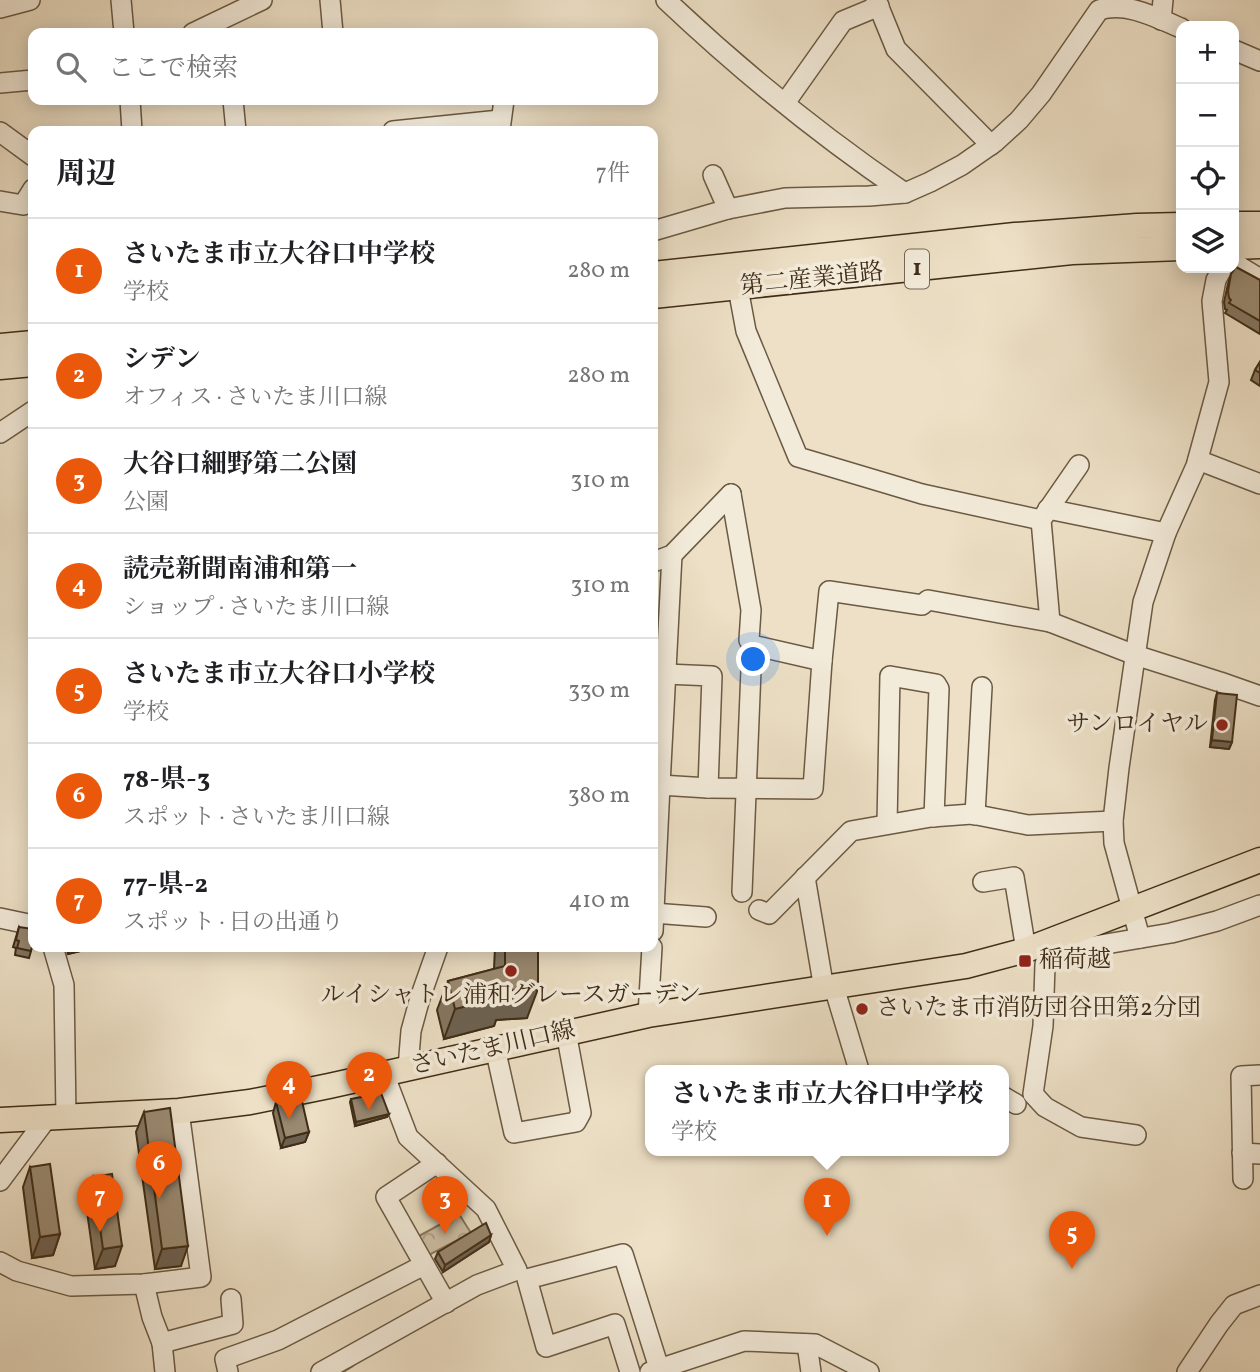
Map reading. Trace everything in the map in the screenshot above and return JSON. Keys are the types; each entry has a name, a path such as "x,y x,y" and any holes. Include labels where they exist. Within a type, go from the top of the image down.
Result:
{"main road":[{"path":"1239,224 1260,224"},
{"name":"第二産業道路","path":"658,273 1038,233 1176,225"},
{"path":"1239,247 1260,246"},
{"name":"第二産業道路","path":"658,296 1072,252 1176,248"},
{"path":"0,346 28,343"},
{"path":"0,367 28,364"},
{"name":"さいたま川口線","path":"0,1120 179,1111 291,1094 648,1015 966,965 1041,948 1132,909 1260,860"}],"street":[{"path":"0,8 30,0"},
{"path":"121,0 124,28"},
{"path":"203,28 262,0"},
{"path":"330,0 332,28"},
{"path":"666,0 698,31 853,158 905,193"},
{"path":"785,103 842,21 877,3 896,49 991,145"},
{"path":"658,230 727,209 785,198 905,193 962,165 991,145 1019,120 1041,94 1099,10 1162,10 1176,23"},
{"path":"1239,52 1260,61"},
{"path":"0,83 28,80"},
{"path":"130,105 132,126"},
{"path":"233,105 236,126"},
{"path":"482,126 500,125 503,105"},
{"path":"0,132 28,152"},
{"path":"713,175 727,209"},
{"path":"0,201 23,205 28,197"},
{"path":"1239,266 1260,279"},
{"path":"1140,938 1114,843 1113,821 1143,602 1166,533 1198,460 1219,383 1212,301 1220,273"},
{"path":"738,288 746,331 798,457 922,494 1166,533"},
{"path":"0,433 28,414"},
{"path":"1198,460 1260,484"},
{"path":"1050,622 1045,514 1079,465"},
{"path":"658,560 672,555 732,494 751,610 749,640 752,645 742,892"},
{"path":"658,720 666,674 672,555"},
{"path":"658,785 813,789 829,591 922,605 928,600 1050,622 1135,655 1260,696"},
{"path":"752,645 822,661"},
{"path":"666,674 712,676 708,788"},
{"path":"887,824 890,677 936,684 939,690 934,817"},
{"path":"975,815 982,687"},
{"path":"759,910 769,914 851,831 934,817 975,815 1028,825 1113,821"},
{"path":"805,877 829,988 857,1065"},
{"path":"983,882 1014,877 1041,948 1043,1026 1033,1094 1045,1107 1080,1127 1136,1135"},
{"path":"1041,948 1171,933 1217,921 1260,905"},
{"path":"0,918 28,924"},
{"path":"658,919 705,918"},
{"path":"0,1181 56,1117 64,985 55,952"},
{"path":"408,1068 411,1031 436,952"},
{"path":"648,1015 652,952"},
{"path":"495,1048 514,1133 576,1122 581,1113 566,1032"},
{"path":"321,1372 477,1285 517,1270 486,1209 408,1137 384,1074"},
{"path":"1243,1179 1251,1154 1241,1076 1260,1075"},
{"path":"0,1262 17,1271 71,1286 144,1284 201,1277 179,1111"},
{"path":"437,1163 386,1197 446,1303"},
{"path":"630,1372 615,1324 546,1347 527,1279 623,1254 654,1370 744,1341 815,1344 869,1372"},
{"path":"228,1372 225,1359 278,1340 424,1265"},
{"path":"144,1284 162,1343 165,1372"},
{"path":"1187,1372 1234,1305 1260,1295"},
{"path":"162,1343 233,1324 231,1300"},
{"path":"807,1344 811,1372"}],"green space":[{"path":"459,1214 471,1233 429,1255 419,1236"}],"building":[{"path":"1239,269 1260,280 1260,321 1229,303 1231,274 1239,273"},
{"name":"サンロイヤル","path":"1217,693 1237,695 1232,742 1212,740"},
{"path":"19,927 28,928 28,950 17,948 19,941 16,940"},
{"path":"505,952 538,952 538,989 503,991 505,997 455,1009 448,981 505,966"},
{"path":"381,1093 389,1114 356,1122 351,1099"},
{"path":"301,1097 309,1132 285,1138 276,1102"},
{"path":"170,1108 188,1246 162,1249 144,1112"},
{"path":"50,1164 60,1234 40,1237 30,1167"},
{"path":"112,1174 122,1246 103,1249 93,1177"},
{"path":"486,1223 491,1235 445,1265 438,1252"}],"waterway":[{"path":"341,1372 352,1365"}],"place":[{"name":"サンロイヤル","path":"1222,725"},
{"name":"稲荷越","path":"1025,961"},
{"name":"ルイシャトレ浦和グレースガーデン","path":"511,971"},
{"name":"さいたま市消防団谷田第2分団","path":"862,1009"},
{"name":"シデン","path":"369,1110"},
{"name":"読売新聞南浦和第一","path":"289,1119"},
{"name":"78-県-3","path":"159,1199"},
{"name":"77-県-2","path":"100,1232"},
{"name":"大谷口細野第二公園","path":"445,1234"},
{"name":"さいたま市立大谷口中学校","path":"827,1236"},
{"name":"さいたま市立大谷口小学校","path":"1072,1269"}]}
